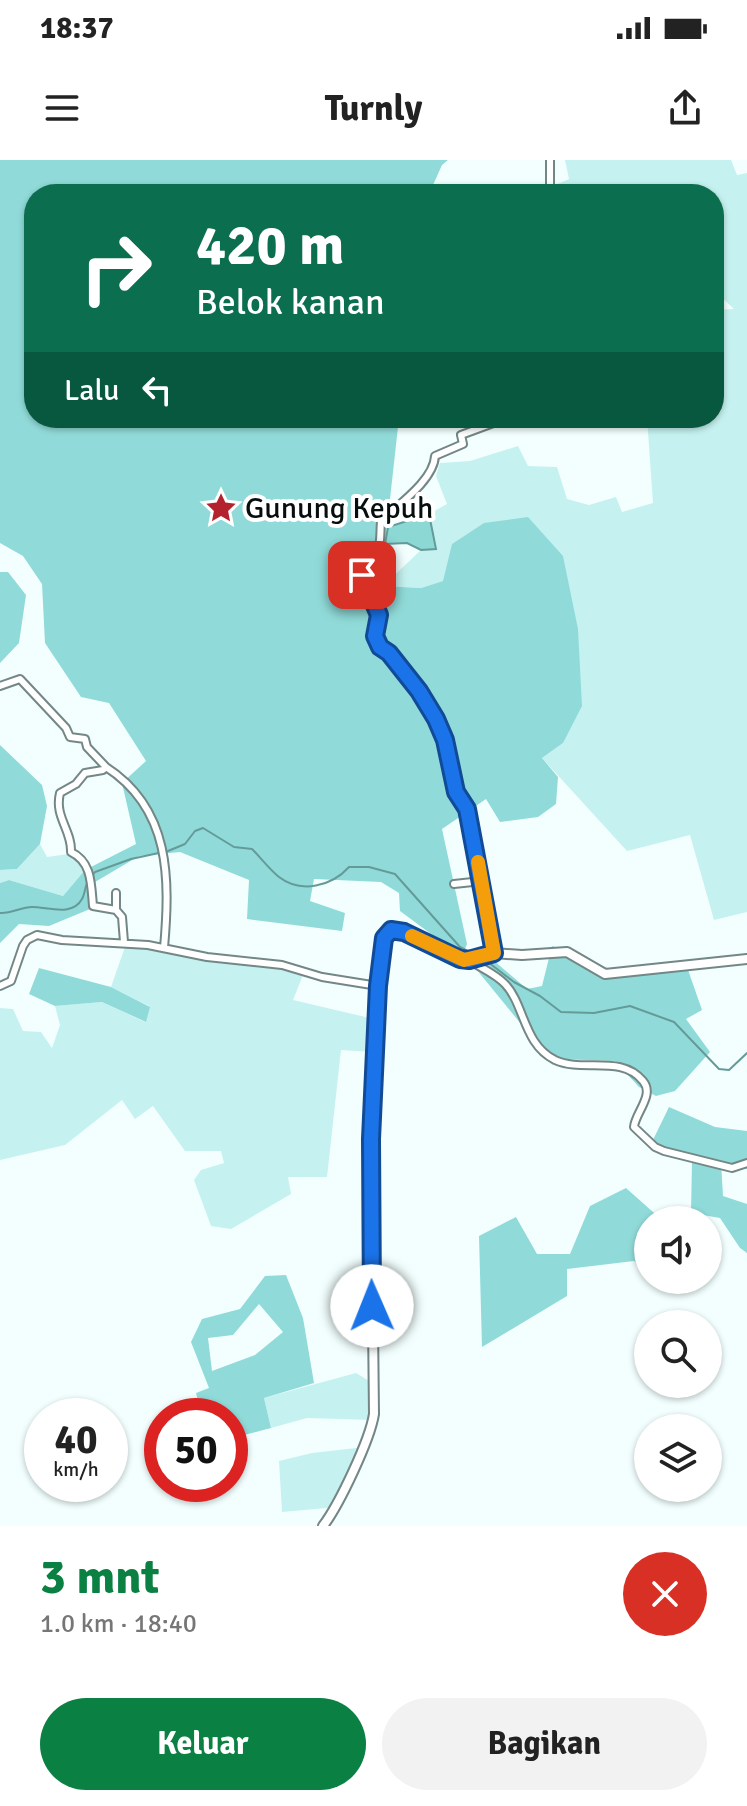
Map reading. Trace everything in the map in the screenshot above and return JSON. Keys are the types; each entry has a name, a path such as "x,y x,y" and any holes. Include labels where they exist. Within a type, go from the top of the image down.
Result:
{"main road":[{"path":"323,1526 334,1512 369,1434 374,1414 371,1139 378,986 384,938 391,930 404,932 460,959 490,954 567,952 605,974 747,959"}],"street":[{"path":"550,160 550,184"},
{"path":"482,428 461,435 463,444 435,456 435,467 425,481 381,521 381,544 376,554 362,566 362,575 379,615 375,636 380,647 389,653 419,691 445,740 456,792 467,809 482,881 490,954"},
{"path":"0,686 20,679 66,728 70,737 85,739 87,747 106,767 143,799 162,850 168,887 164,948"},
{"path":"106,767 85,773 76,784 63,791 58,797 58,816 71,852 79,855 92,878 93,906 116,910 122,917 124,942"},
{"path":"454,884 482,881"},
{"path":"116,893 116,910"},
{"path":"0,986 11,981 23,946 34,936 124,942 207,957 282,965 322,977 378,986"},
{"path":"471,959 505,983 528,1031 552,1058 569,1064 614,1065 645,1083 646,1097 634,1127 655,1147 732,1168 747,1163"}],"shaded area":[{"path":"0,160 448,160 442,165 433,184 24,184 24,428 398,428 385,544 371,559 383,586 421,588 443,581 452,544 484,523 528,517 563,556 578,629 582,706 563,743 542,758 558,777 556,804 538,817 500,822 486,799 442,829 467,944 462,957 400,911 399,893 381,882 314,879 310,901 345,913 342,931 247,919 249,880 180,852 139,856 90,885 90,909 49,926 19,924 0,943 0,883 9,880 63,896 85,870 136,844 122,783 146,761 109,703 81,697 45,643 42,584 23,556 0,543"},
{"path":"565,160 731,160 737,175 747,173 747,912 714,920 690,835 627,851 542,758 563,743 443,581 421,588 383,586 421,550 436,549 429,514 447,504 436,476 440,463 470,461 518,446 528,466 557,467 567,499 589,505 616,497 622,512 653,503 648,428 724,428 724,310 734,309 724,300 724,184 558,184 569,179"},
{"path":"429,514 436,549 421,550 407,543 385,544 388,527"},
{"path":"0,572 8,572 26,595 19,643 0,663"},
{"path":"0,745 42,785 47,806 40,844 17,869 0,870"},
{"path":"40,844 47,857 76,853 85,870 63,896 9,880 0,883 0,870 17,869"},
{"path":"126,944 218,963 272,965 303,975 293,1000 374,1019 373,1052 341,1050 327,1177 288,1177 291,1194 231,1229 211,1226 194,1180 201,1170 224,1163 221,1151 185,1151 153,1106 135,1119 122,1100 65,1145 0,1160 0,1008 13,1009 23,1031 41,1032 52,1048 60,1025 55,1006 102,1002 145,1022 149,1006 111,987"},
{"path":"552,946 576,954 601,976 687,967 702,1010 686,1019 710,1052 675,1091 656,1096 639,1087 615,1061 556,1059 530,1035 472,964 486,954 527,989 542,986"},
{"path":"39,968 111,987 150,1007 146,1022 102,1002 55,1006 29,994"},
{"path":"669,1107 715,1127 747,1131 747,1169 721,1162 723,1196 747,1204 747,1253 740,1248 722,1221 722,1206 691,1206 692,1160 666,1156 652,1142"},
{"path":"626,1188 646,1206 634,1206 634,1261 567,1269 567,1296 482,1347 479,1236 516,1217 537,1254 570,1254 590,1206"},
{"path":"286,1275 303,1318 314,1383 264,1398 271,1428 248,1434 248,1398 197,1398 196,1393 209,1388 191,1342 202,1319 240,1309 265,1276","holes":["259,1304 283,1332 255,1355 212,1371 208,1338 233,1335"]},
{"path":"356,1373 376,1385 378,1403 374,1420 307,1418 271,1428 264,1398"},
{"path":"365,1447 337,1507 282,1512 279,1461 312,1453"}],"waterway":[{"path":"92,876 95,872 131,859 185,844 195,831 203,828 234,847 252,849 279,877 297,885 325,883 349,867 369,867 395,874 460,947 475,955"},
{"path":"0,913 32,907 72,908 82,899 88,881"},
{"path":"484,959 561,1012 594,1013 630,1006 674,1022 719,1069 729,1070 747,1053"}],"slow traffic":[{"path":"412,936 464,960 494,953 478,862"}],"place":[{"name":"Gunung Kepuh","path":"221,508"}],"route":[{"path":"362,575 379,615 375,636 380,647 389,653 419,691 445,740 456,792 467,809 494,953 464,960 404,932 391,930 384,938 378,986 371,1139 372,1306"}]}
